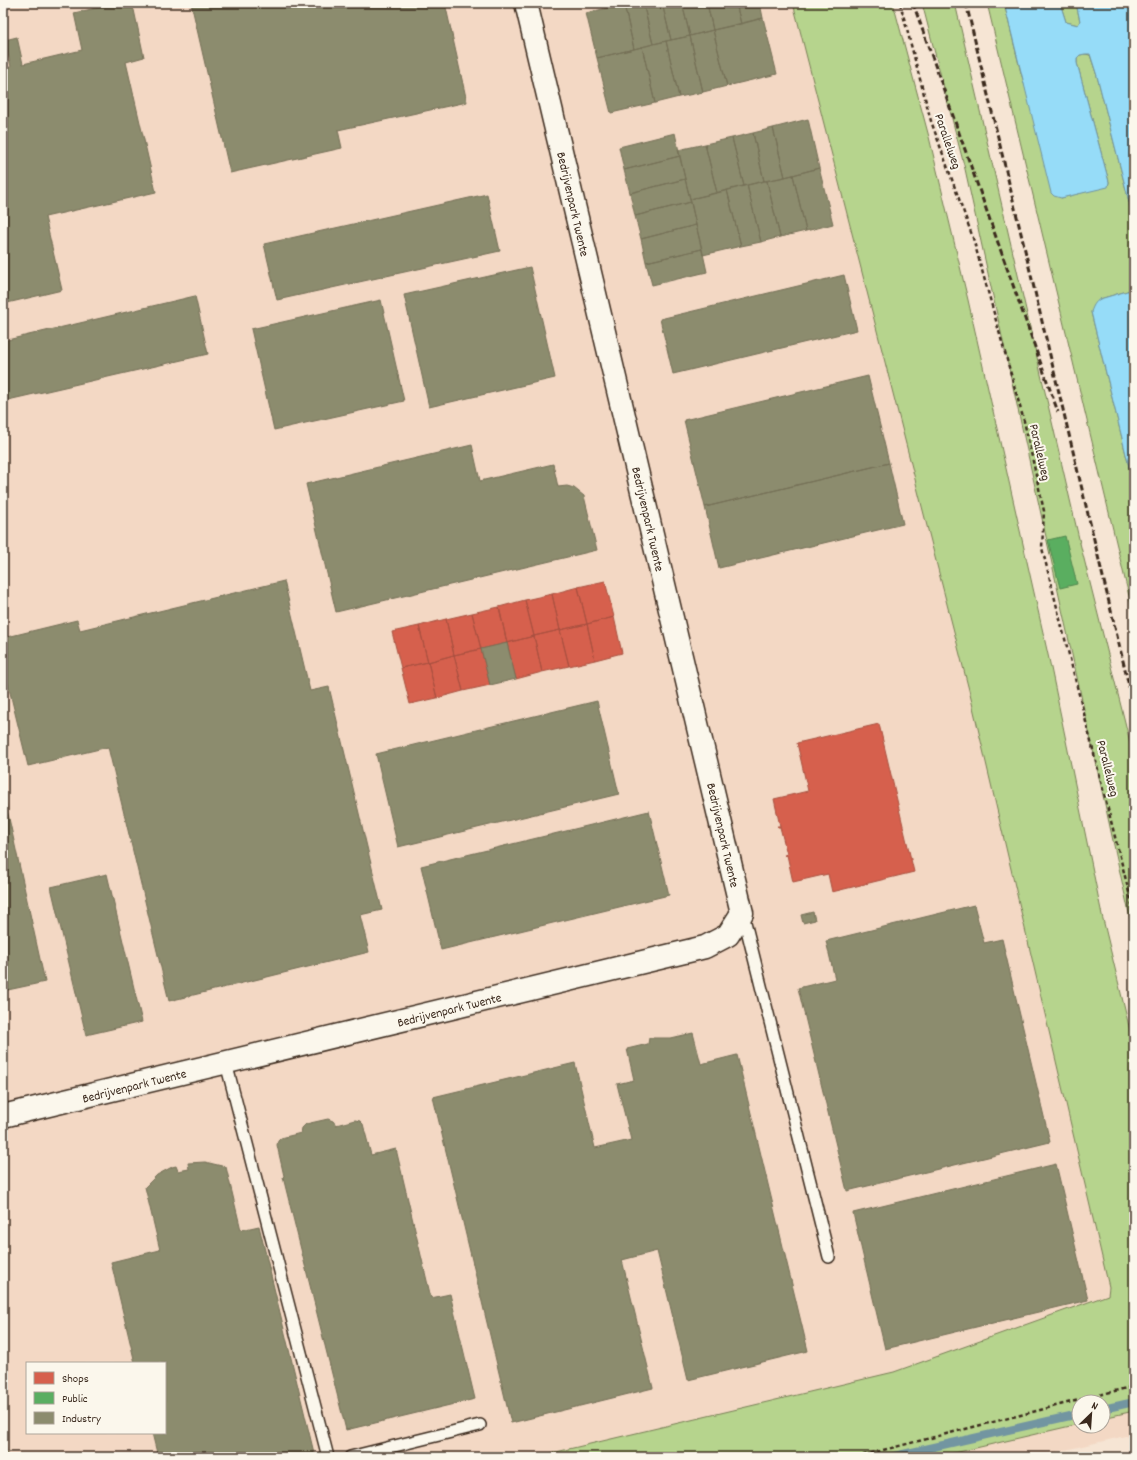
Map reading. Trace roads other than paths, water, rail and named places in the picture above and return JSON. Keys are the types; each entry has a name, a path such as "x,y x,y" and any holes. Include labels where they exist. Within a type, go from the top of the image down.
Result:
{"street":[{"name":"Bedrijvenpark Twente","path":"3,1116 705,947 728,935 742,912 526,3"}],"lane":[{"path":"742,912 829,1257"},
{"path":"226,1063 328,1457"},
{"path":"350,1457 480,1425"}],"water":[{"path":"1004,3 1060,3 1066,22 1078,25 1080,21 1076,3 1134,3 1134,221 1090,54 1080,55 1077,58 1077,63 1109,182 1108,187 1061,198 1054,196 1051,193"},
{"path":"1134,289 1134,487 1091,312 1094,304 1100,299"}],"waterway":[{"path":"1111,1407 1134,1402"},
{"path":"890,1457 1071,1416"}],"railway":[{"path":"913,3 1058,412"},
{"path":"966,3 1134,707"}]}
